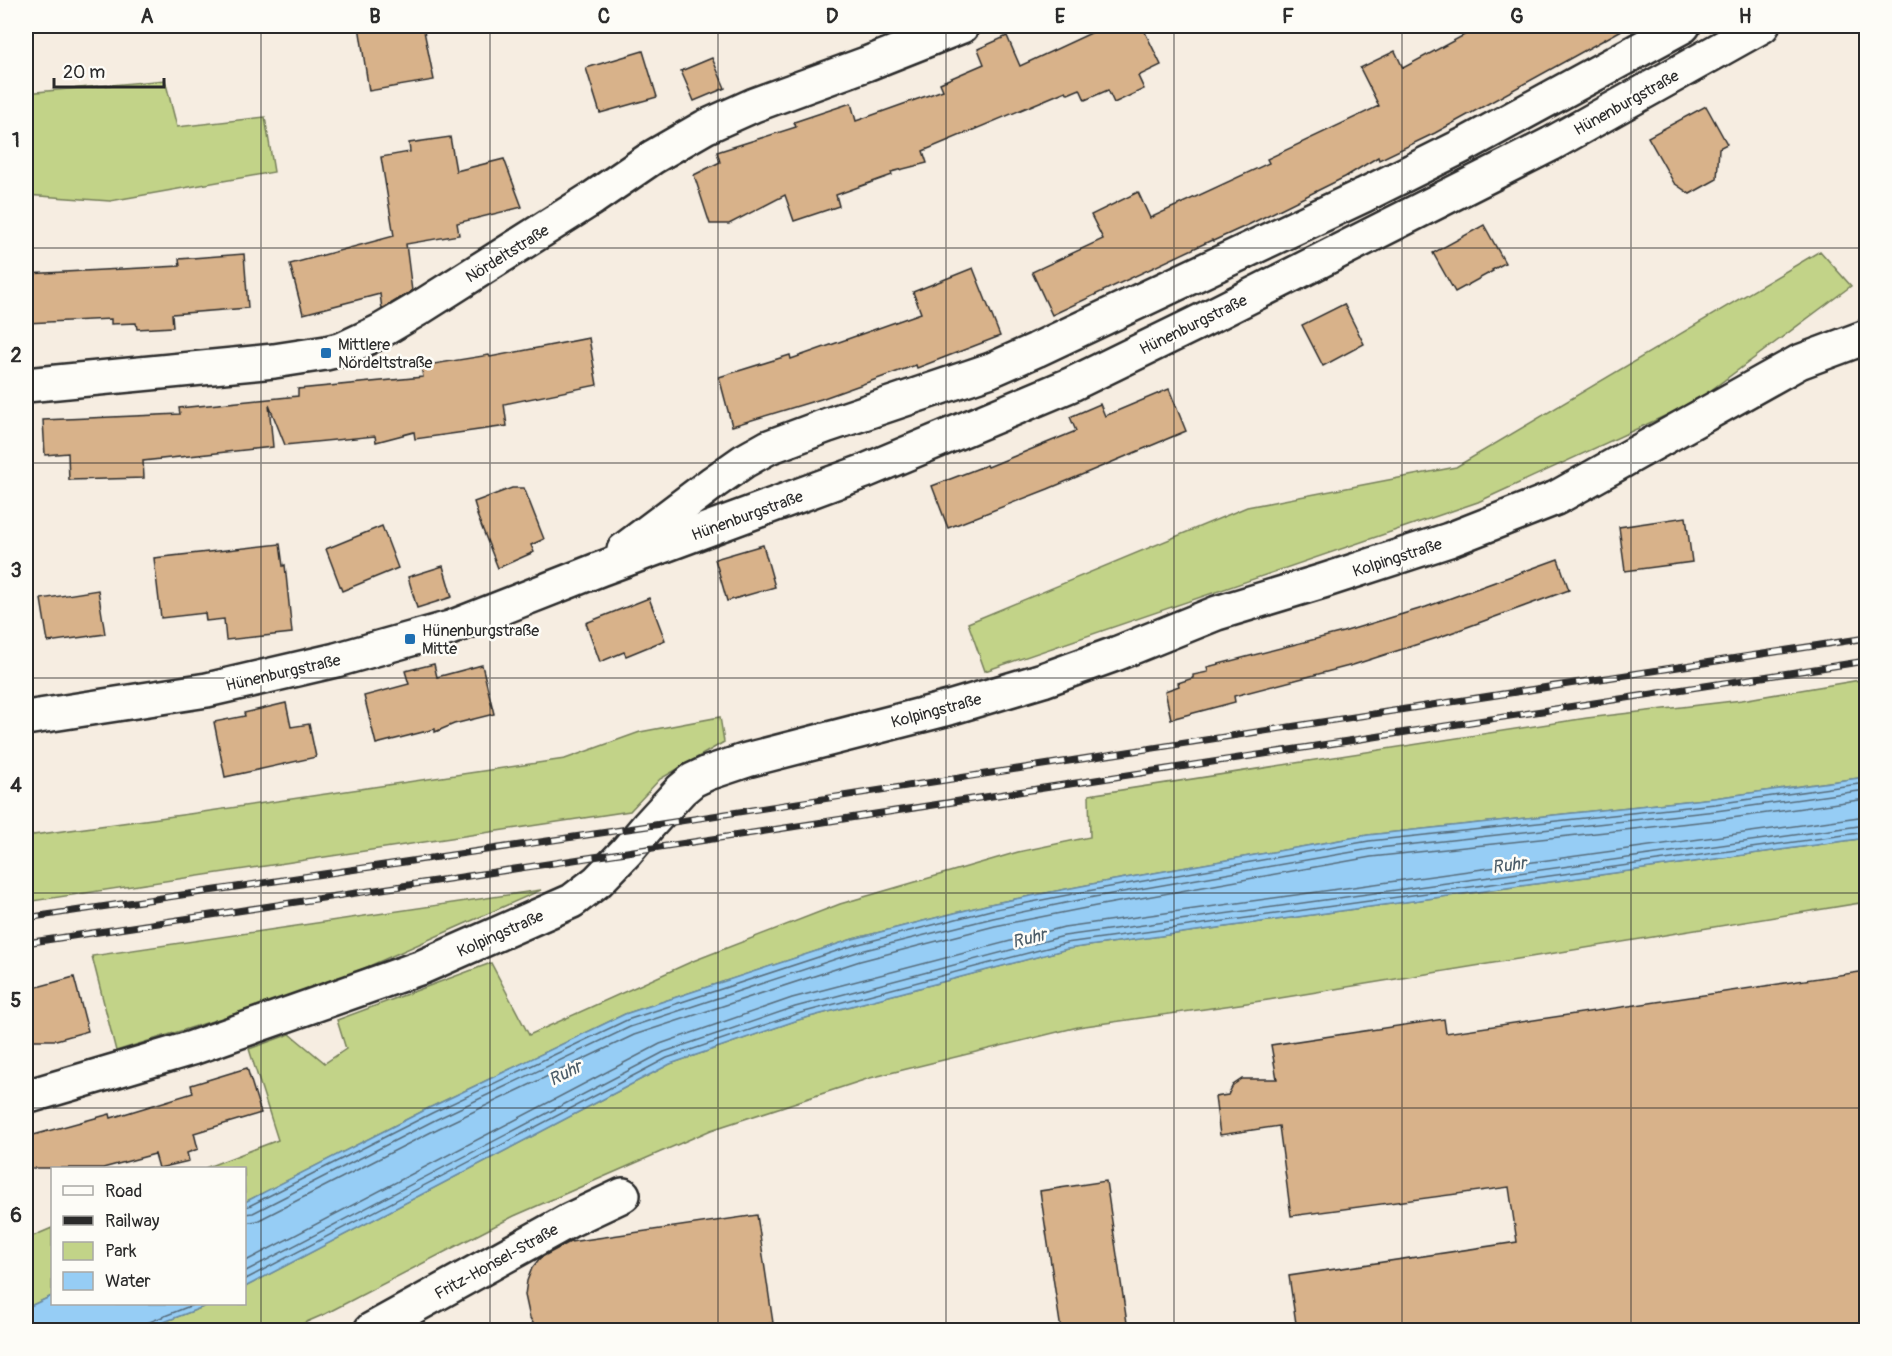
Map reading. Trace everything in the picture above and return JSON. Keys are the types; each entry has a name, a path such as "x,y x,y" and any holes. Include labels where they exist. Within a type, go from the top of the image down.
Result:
{"street":[{"name":"Nördeltstraße","path":"26,385 274,361 326,354 342,349 400,320 594,198 653,157 705,127 754,105 962,26"},
{"name":"Hünenburgstraße","path":"600,569 714,482 769,447 992,370 1036,350 1468,143 1683,26"},
{"name":"Hünenburgstraße","path":"26,717 207,690 336,660 450,628 600,569 865,471 1070,385 1551,144 1762,26"},
{"path":"1799,362 1866,313"},
{"name":"Kolpingstraße","path":"26,1097 192,1048 422,967 572,901 598,881 627,852 681,790 693,780 708,773 747,760 949,708 1032,683 1119,653 1217,613 1449,540 1556,498 1799,362 1866,337"},
{"name":"Fritz-Honsel-Straße","path":"371,1330 570,1220 623,1195"}],"green space":[{"path":"165,80 177,127 265,117 274,172 110,201 26,195 26,93"},
{"path":"1820,251 1851,286 1695,402 1478,502 985,671 968,623 1247,507 1456,467"},
{"path":"1866,679 1866,777 1714,798 1368,835 990,904 853,939 625,1014 429,1108 246,1201 246,1167 208,1167 278,1140 249,1049 290,1034 325,1063 346,1049 337,1020 491,963 529,1035 693,961 840,904 1018,852 1090,837 1089,795 1587,718 1742,700"},
{"path":"720,717 724,742 660,779 630,811 26,902 26,836 565,759 640,732"},
{"path":"1866,838 1866,902 1268,1000 1078,1027 870,1078 711,1130 514,1216 325,1314 288,1330 143,1330 208,1305 246,1305 246,1286 670,1064 798,1020 1067,949"},
{"path":"541,890 322,987 116,1051 92,956"},
{"path":"51,1228 51,1296 26,1308 26,1239"}],"water":[{"name":"Ruhr","path":"1866,777 1866,838 1067,949 798,1020 670,1064 246,1286 246,1201 429,1108 625,1014 853,939 990,904 1368,835 1714,798"},
{"path":"51,1296 51,1305 208,1305 143,1330 26,1330 26,1308"}],"building":[{"path":"359,26 423,26 434,80 369,91"},
{"path":"1106,26 1142,26 1161,65 1138,76 1144,89 1114,103 1108,90 1085,100 1080,89 1068,94 1066,91 923,151 927,163 891,172 892,175 836,195 839,206 794,221 785,195 729,224 710,224 694,175 720,162 717,152 796,127 794,122 851,103 856,121 943,90 940,83 984,64 978,49 1007,36 1020,66"},
{"path":"1481,26 1629,26 1435,133 1379,160 1378,157 1345,177 1250,224 1052,315 1032,272 1103,239 1091,215 1138,192 1150,218 1269,163 1267,159 1379,106 1360,68 1395,51 1403,68"},
{"path":"643,51 657,97 600,113 586,68"},
{"path":"712,58 725,88 694,101 681,71"},
{"path":"1706,106 1727,144 1719,148 1717,179 1690,194 1674,183 1648,137"},
{"path":"450,137 456,171 504,159 522,207 457,223 459,235 406,244 412,291 382,309 380,294 303,314 290,264 394,236 381,157 410,152 409,143"},
{"path":"1484,225 1505,263 1455,292 1433,253"},
{"path":"244,254 248,308 172,314 173,327 137,329 136,323 111,324 111,319 26,323 26,274 180,266 179,259"},
{"path":"973,268 1000,336 917,368 916,365 821,399 732,426 719,377 790,355 791,359 921,313 913,292"},
{"path":"1344,304 1364,344 1323,366 1302,325"},
{"path":"589,338 597,385 504,404 507,426 415,439 414,432 376,442 375,436 285,445 269,405 273,447 143,461 144,478 69,480 68,453 45,455 43,420 180,414 179,408 298,396 298,389 423,377 421,366 489,355 490,357"},
{"path":"1169,389 1186,431 948,528 932,486 987,465 988,467 1076,431 1070,417 1100,404 1105,416"},
{"path":"512,488 524,488 544,539 531,545 534,552 498,568 474,502"},
{"path":"1686,517 1692,562 1625,571 1619,527"},
{"path":"382,526 398,568 342,591 326,549"},
{"path":"280,544 283,566 285,565 292,633 226,640 224,619 206,621 205,613 161,618 154,558"},
{"path":"763,545 775,587 727,601 715,559"},
{"path":"1558,559 1569,590 1437,638 1353,665 1234,696 1235,702 1171,719 1165,691 1193,678 1193,675 1208,672 1207,667 1343,632 1426,607"},
{"path":"443,566 452,597 417,608 408,577"},
{"path":"98,590 105,634 48,642 41,599"},
{"path":"649,598 665,640 626,656 624,652 600,662 586,623"},
{"path":"434,664 437,677 482,665 494,714 454,724 435,732 435,729 376,744 364,696 409,684 405,671"},
{"path":"286,703 291,727 309,724 316,757 225,777 214,722 245,716 244,713"},
{"path":"1866,971 1866,1330 1297,1330 1289,1276 1517,1242 1509,1187 1291,1216 1279,1126 1220,1135 1215,1097 1228,1095 1233,1085 1242,1079 1277,1079 1271,1045 1444,1019 1446,1033"},
{"path":"74,977 88,1031 56,1040 26,1040 26,990"},
{"path":"247,1068 261,1113 194,1133 198,1149 187,1153 189,1161 159,1167 155,1154 107,1167 26,1168 26,1137 110,1114 111,1118 193,1093 191,1085"},
{"path":"1106,1181 1127,1323 1061,1330 1040,1191"},
{"path":"757,1215 773,1323 722,1330 537,1330 530,1318 525,1295 532,1268 540,1258 570,1242"}],"railway":[{"path":"26,918 648,826 1866,638"},
{"path":"26,943 1866,661"}],"place":[{"name":"Mittlere Nördeltstraße","path":"326,353"},
{"name":"Hünenburgstraße Mitte","path":"410,639"}]}
